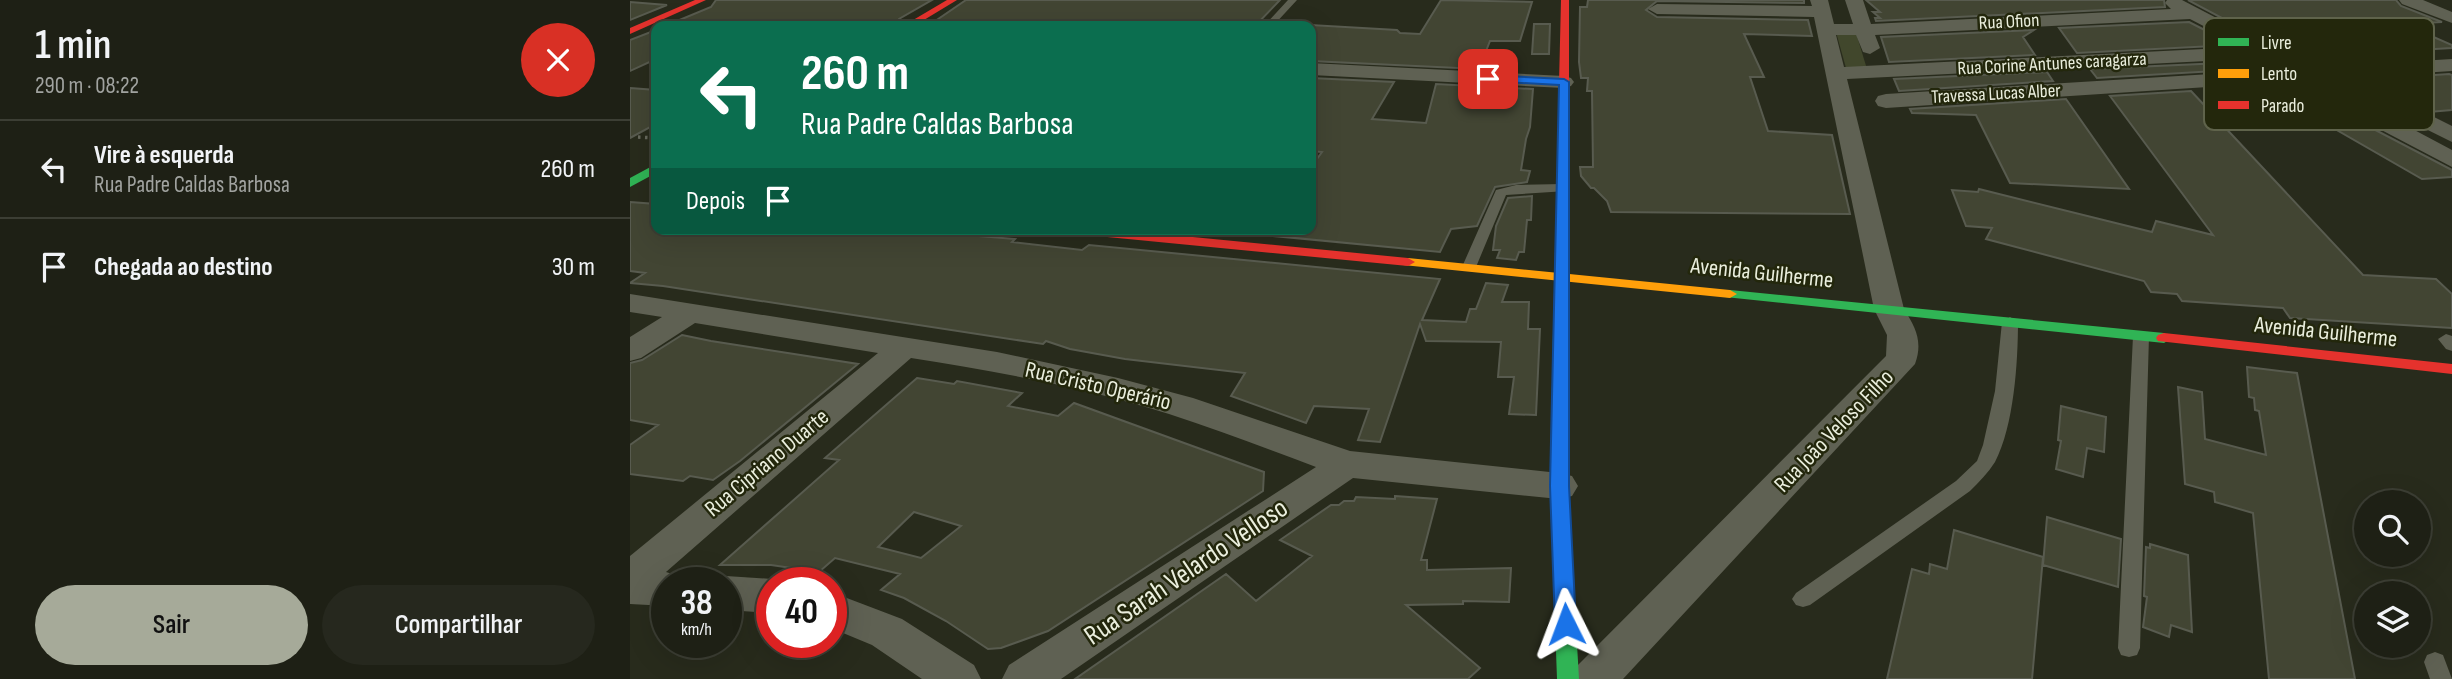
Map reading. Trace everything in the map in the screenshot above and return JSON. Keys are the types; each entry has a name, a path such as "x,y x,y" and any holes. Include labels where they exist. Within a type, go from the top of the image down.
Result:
{"street":[{"path":"653,21 702,0"},
{"path":"917,21 953,0"},
{"path":"1565,0 1559,486 1568,679"},
{"path":"1854,0 1878,74"},
{"path":"2168,0 2204,19"},
{"path":"2408,0 2452,18"},
{"name":"Rua Ofion","path":"1657,9 1822,14 1864,30 2193,13"},
{"name":"Rua João Veloso Filho","path":"1594,679 1899,365 1906,349 1902,330 1888,309 1822,14"},
{"path":"630,31 651,22"},
{"name":"Rua Corine Antunes caragarza","path":"1837,73 1878,74 2204,56"},
{"name":"Travessa Lucas Alber","path":"2434,66 2452,65"},
{"path":"1316,69 1564,82"},
{"name":"Travessa Lucas Alber","path":"1878,74 1888,109 2106,88 2204,82"},
{"path":"2434,82 2452,81"},
{"path":"2434,126 2452,135"},
{"path":"2396,130 2452,160"},
{"path":"634,187 651,172"},
{"name":"Avenida Guilherme","path":"1130,235 1888,309 2452,369"},
{"name":"Rua Cristo Operário","path":"630,303 997,362 1131,392 1238,425 1347,464 1559,486"},
{"path":"630,351 691,312"},
{"name":"Rua Cipriano Duarte","path":"630,579 905,347"},
{"name":"Rua Sarah Velardo Velloso","path":"1025,679 1347,464"},
{"path":"630,587 651,588"},
{"path":"847,616 887,632 958,679"}],"lane":[{"path":"1273,21 1293,0"},
{"path":"1469,267 1501,193 1516,188 1563,188"},
{"path":"1803,599 1963,486 1989,457 2011,341 2010,322"},
{"path":"2129,648 2140,335"},
{"path":"2452,340 2446,339 2452,346"}],"path":[{"path":"639,137 651,138"}],"green space":[{"path":"1836,32 1856,33 1867,69 1846,68"}],"building":[{"path":"716,0 932,0 898,21 677,21 711,7"},
{"path":"966,0 1280,0 1260,21 935,21"},
{"path":"1441,0 1532,2 1520,41 1490,41 1479,69 1316,61 1316,25 1420,34"},
{"path":"1588,0 1804,0 1804,3 1657,1 1646,10 1657,17 1808,20 1812,36 1744,34 1764,77 1750,77 1768,131 1832,135 1850,214 1611,212 1607,201 1581,176 1580,167 1593,167 1592,91 1587,91 1588,78 1581,78 1579,62 1580,7 1587,7"},
{"path":"1866,0 2164,0 2165,7 1876,21 1875,18 1880,18 1873,12 1880,12"},
{"path":"2188,0 2396,0 2401,6 2432,18 2222,18"},
{"path":"630,2 667,5 630,20"},
{"path":"2189,22 2204,30 2204,47 2077,53 2059,28"},
{"path":"1534,24 1550,24 1549,54 1532,54"},
{"path":"2034,30 2023,37 2035,55 1889,62 1881,37"},
{"path":"651,32 651,61 630,71 630,40"},
{"path":"2434,37 2452,45 2452,48 2434,49"},
{"path":"2204,64 2204,72 2097,78 2090,69"},
{"path":"2047,72 2053,81 1899,91 1894,79"},
{"path":"2434,75 2452,75 2452,110 2434,112"},
{"path":"1316,78 1394,82 1372,119 1426,123 1436,84 1533,89 1530,127 1521,170 1530,171 1527,182 1495,187 1477,226 1451,229 1440,252 1264,235 1316,235 1316,160 1322,152 1316,151"},
{"path":"630,88 651,90 651,127 630,138"},
{"path":"2191,91 2204,105 2204,130 2227,130 2363,275 2436,279 2452,294 2452,328 2290,318 2283,308 2182,301 2177,294 2151,292 2144,281 1986,239 1992,228 1966,226 1952,190 1978,192 1979,189 2152,232 2156,221 2213,235 2110,96"},
{"path":"2066,99 2129,189 2010,183 1976,115 1912,113 1910,109"},
{"path":"2337,130 2375,130 2452,170 2452,177 2422,179"},
{"path":"1532,196 1531,220 1527,220 1524,252 1519,252 1516,260 1497,258 1500,250 1493,250 1496,226 1508,198"},
{"path":"630,202 651,204 651,235 966,235 1015,239 1012,242 1082,250 1089,245 1440,279 1422,320 1466,322 1470,309 1476,309 1486,283 1508,285 1502,302 1529,302 1528,329 1540,329 1536,415 1509,414 1514,377 1498,377 1501,342 1426,341 1420,324 1380,442 1358,440 1369,409 1314,406 1306,423 1231,396 1245,373 1125,359 1070,349 1046,341 1043,344 630,283 645,273 630,271"},
{"path":"682,335 858,364 713,480 690,476 683,481 630,474 630,445 658,425 630,420 630,363 642,360"},
{"path":"2247,367 2297,373 2355,679 2269,679 2253,513 2215,502 2214,492 2185,484 2178,387 2202,392 2205,439 2266,455 2259,411 2255,410 2254,398 2249,397"},
{"path":"917,378 954,384 957,381 1022,393 1008,406 1058,416 1074,403 1264,472 1263,491 1048,631 1001,648 988,649 946,621 904,598 881,590 900,574 835,558 825,567 720,565 839,460 825,458","holes":["914,512 961,526 921,558 878,547"]},
{"path":"2061,406 2106,417 2104,452 2087,448 2083,477 2056,469 2061,441 2058,440"},
{"path":"1395,496 1437,499 1421,560 1427,560 1427,570 1511,568 1509,602 1463,601 1463,604 1406,605 1480,668 1468,679 1075,679 1226,574 1256,601 1312,556 1280,540 1331,505 1354,501 1356,497 1395,499"},
{"path":"2047,517 2121,539 2118,587 2043,565"},
{"path":"1954,530 2043,557 2032,679 1887,679 1912,569 1929,574 1930,564 1947,569"},
{"path":"2150,544 2188,555 2192,632 2171,625 2169,637 2143,627 2147,597 2144,596 2146,547 2150,548"}],"traffic: fast":[{"path":"630,183 651,171"},
{"path":"1730,294 2164,338"},
{"path":"1561,334 1559,486 1568,679"}],"traffic: slow":[{"path":"1408,262 1730,294"}],"traffic: jam":[{"path":"653,21 702,0"},
{"path":"917,21 953,0"},
{"path":"1561,334 1565,0"},
{"path":"630,31 651,22"},
{"path":"1128,235 1408,262"},
{"path":"2164,338 2452,369"}],"route":[{"path":"1488,79 1564,82 1559,486 1566,624"}]}
